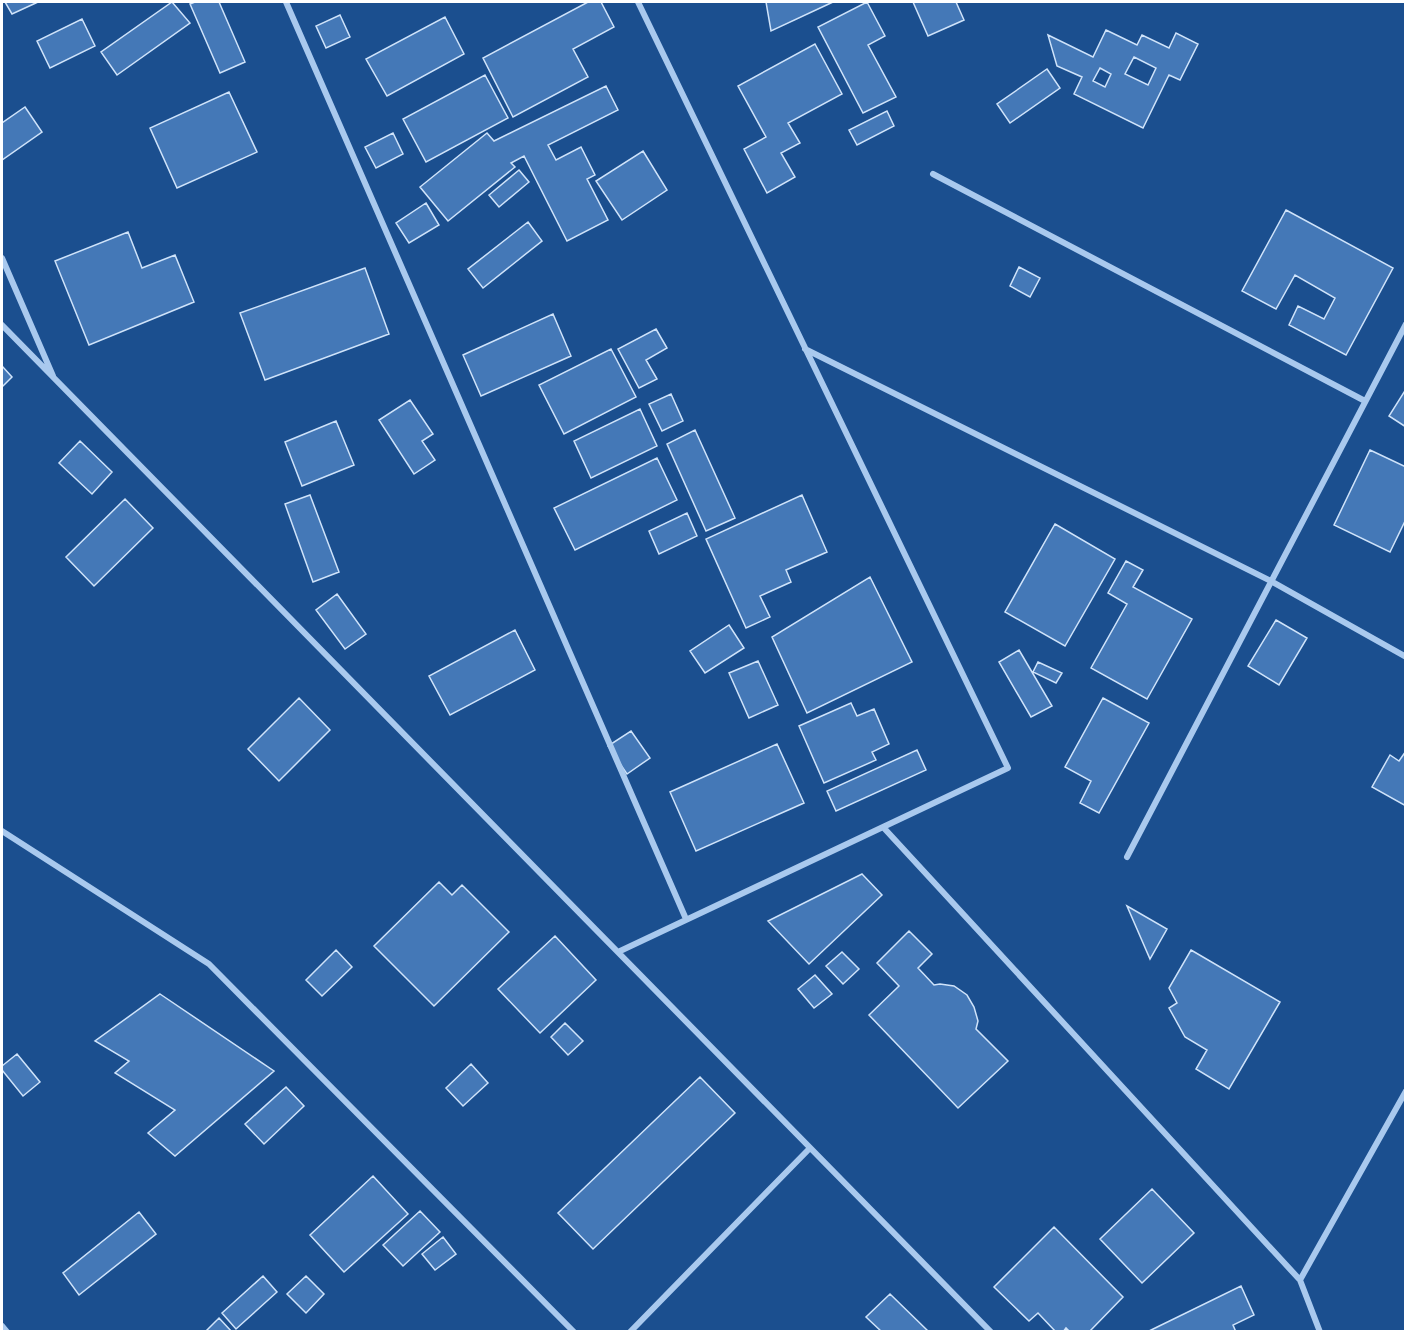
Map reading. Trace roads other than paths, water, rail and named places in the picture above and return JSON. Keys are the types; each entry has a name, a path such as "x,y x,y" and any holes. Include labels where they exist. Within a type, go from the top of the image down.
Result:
{"street":[{"path":"286,2 686,920"},
{"path":"618,952 1008,768 638,2"},
{"path":"933,174 1365,401"},
{"path":"2,258 55,379"},
{"path":"1127,857 1406,324"},
{"path":"2,325 991,1332"},
{"path":"804,349 1271,581 1406,657"},
{"path":"883,826 1300,1280 1320,1332"},
{"path":"2,831 209,964 574,1332"},
{"path":"1300,1280 1406,1090"},
{"path":"630,1332 810,1148"},
{"path":"2,1326 7,1332"}]}
